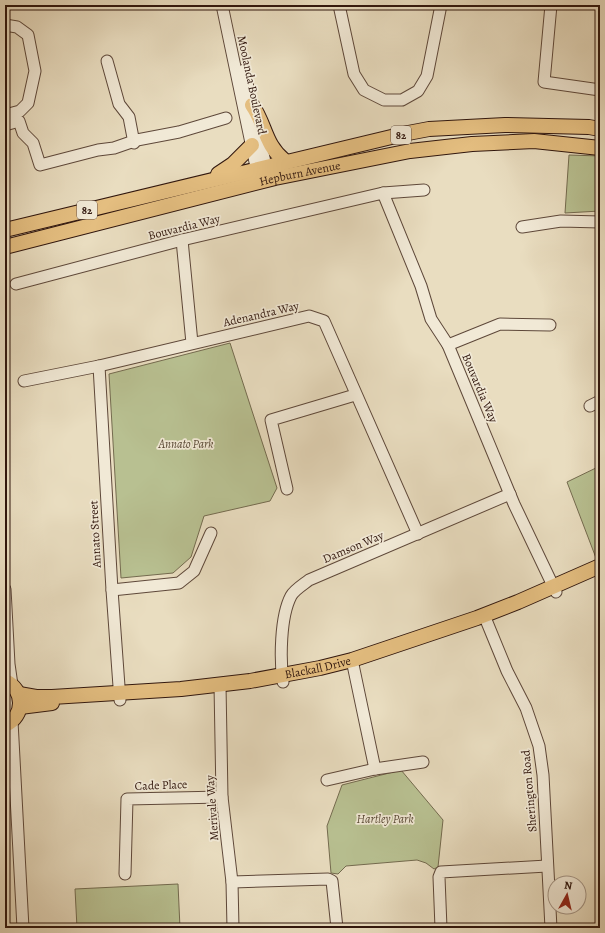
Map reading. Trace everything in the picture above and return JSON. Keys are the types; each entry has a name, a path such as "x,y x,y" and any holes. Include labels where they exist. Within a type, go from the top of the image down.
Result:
{"main road":[{"path":"252,105 257,112 269,142 277,154 285,161"},
{"name":"Hepburn Avenue","path":"5,230 285,161 429,129 504,125 590,127 600,129"},
{"name":"Hepburn Avenue","path":"5,247 275,178 410,151 472,144 534,141 600,148"},
{"path":"206,181 224,171 252,146"},
{"path":"5,256 20,244"},
{"name":"Blackall Drive","path":"555,590 600,566"},
{"name":"Blackall Drive","path":"14,692 52,697 120,696 220,688 283,679 353,663 482,619 600,573"},
{"path":"8,723 14,692"}],"street":[{"name":"Moolanda Boulevard","path":"222,5 255,162 275,178"},
{"name":"Moolanda Boulevard","path":"230,5 265,162 255,183"},
{"path":"339,5 354,74 364,90 384,100 402,100 418,91 428,76 441,5"},
{"path":"552,5 544,82 600,90"},
{"path":"5,25 17,27 28,35 35,71 28,103 20,111 5,115"},
{"path":"107,61 119,104 129,117 134,143"},
{"path":"5,125 19,122 23,133 33,143 40,166 134,143 137,140 179,132 226,118"},
{"name":"Bouvardia Way","path":"16,284 182,240 383,193 424,190"},
{"name":"Bouvardia Way","path":"383,193 421,286 431,319 448,345 510,494 555,590"},
{"path":"522,227 561,221 600,222"},
{"path":"182,240 192,343"},
{"name":"Adenandra Way","path":"24,381 99,366 309,316 324,321 355,395 418,534"},
{"path":"448,345 500,324 550,325"},
{"name":"Annato Street","path":"99,366 112,590 120,696"},
{"path":"287,489 271,420 355,395"},
{"path":"590,406 600,401"},
{"name":"Damson Way","path":"283,679 283,632 286,611 291,595 309,580 510,494"},
{"path":"112,590 179,583 194,571 211,533"},
{"path":"5,589 9,664 14,692"},
{"name":"Sherington Road","path":"482,619 526,708 539,746 543,775 544,928"},
{"path":"353,663 375,769"},
{"name":"Merivale Way","path":"220,688 222,796 232,882 233,928"},
{"path":"8,723 23,928"},
{"path":"327,780 375,769 423,762"},
{"name":"Cade Place","path":"125,874 127,800 222,796"},
{"path":"441,928 439,876 441,872 544,866"},
{"name":"Sherington Road","path":"544,866 552,928"},
{"path":"232,882 328,879 332,881 337,928"}],"green space":[{"path":"569,155 600,156 600,211 565,213"},
{"name":"Annato Park","path":"230,343 277,488 270,501 204,516 191,557 173,573 121,578 109,374"},
{"path":"600,466 600,557 596,558 567,482"},
{"name":"Hartley Park","path":"401,770 443,820 438,867 434,869 426,863 417,860 346,866 338,874 331,873 327,826 342,785"},
{"path":"178,884 180,928 77,928 75,889"}]}
